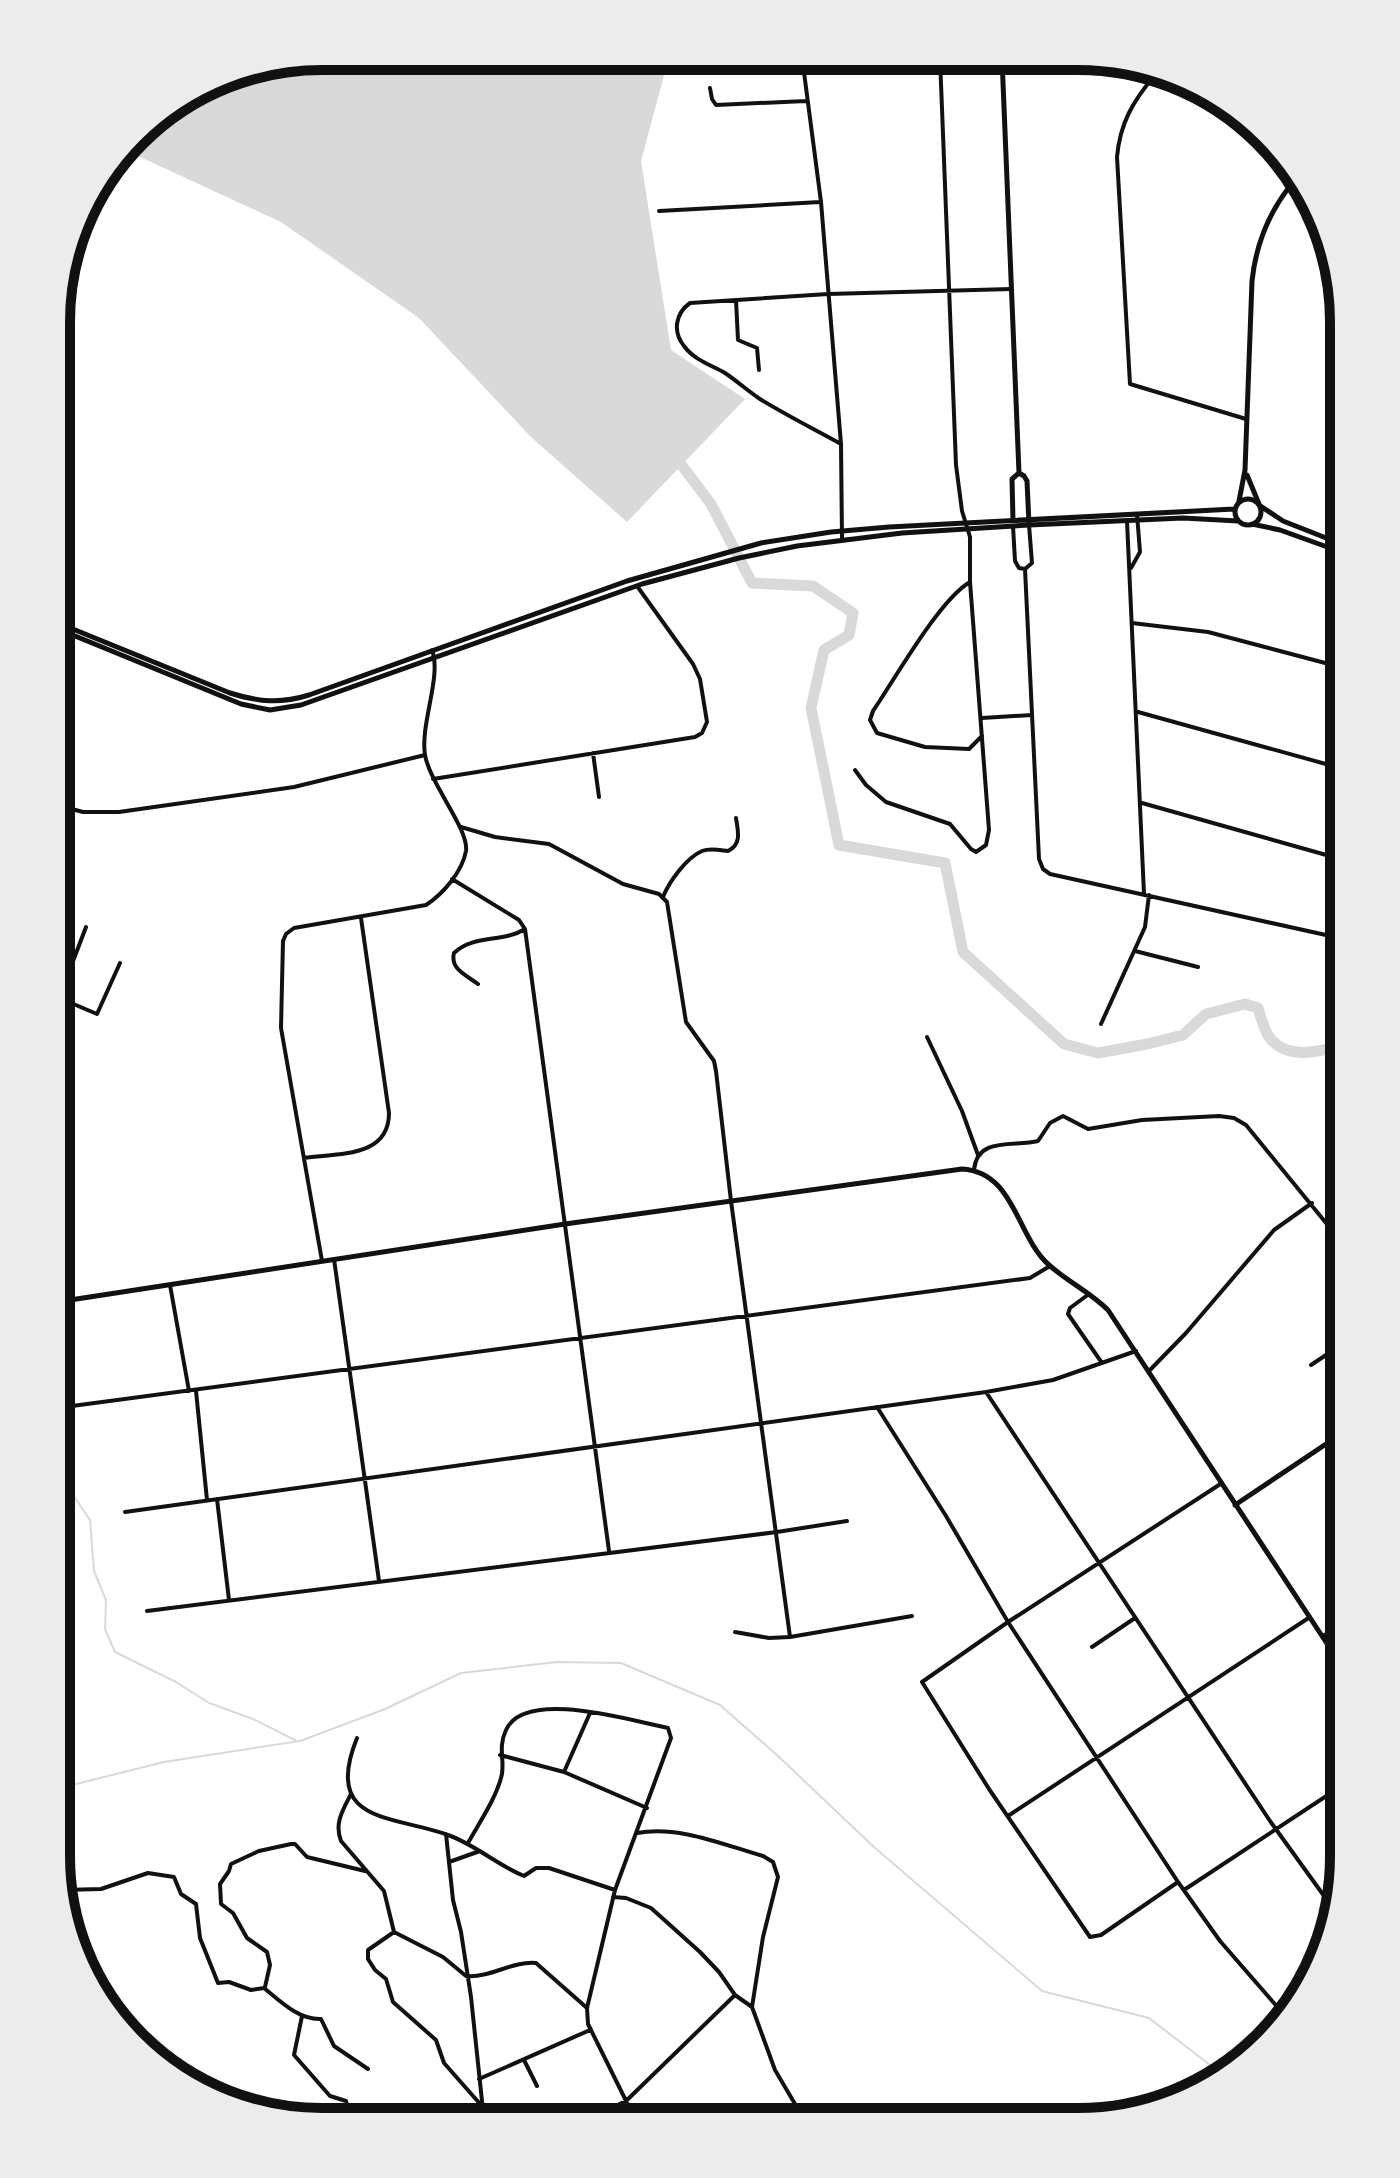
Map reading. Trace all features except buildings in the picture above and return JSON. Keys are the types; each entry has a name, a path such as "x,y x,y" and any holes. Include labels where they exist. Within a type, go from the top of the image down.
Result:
{"street":[{"path":"803,70 821,202 841,444 842,534"},
{"path":"855,770 866,785 886,802 950,824 976,852 986,845 989,830 968,525 958,494 956,465 941,70"},
{"path":"1002,70 1019,473 1027,481 1032,563 1025,569"},
{"path":"1150,81 1126,114 1117,157 1130,384 1247,419"},
{"path":"710,88 716,105 806,101"},
{"path":"1234,509 1239,501 1245,470 1255,256 1265,225 1290,187"},
{"path":"659,211 821,202"},
{"path":"841,444 759,398 692,354 683,345 677,326 682,309 690,303 828,294 1011,289"},
{"path":"736,300 738,340 757,348 759,370"},
{"path":"1245,470 1261,515 1252,524"},
{"path":"1019,473 1012,479 1015,563 1025,569"},
{"path":"1239,501 1250,498 1283,521 1330,539"},
{"path":"1138,517 1234,509"},
{"path":"1234,509 1238,521"},
{"path":"1101,1024 1145,927 1147,895 1127,517"},
{"path":"70,634 228,700 270,710 301,705 433,654 467,637 632,579 736,549 842,534 1127,517 1238,521 1280,530 1330,548"},
{"path":"1129,570 1139,556 1138,517"},
{"path":"70,628 230,693 262,702 299,698 637,586 842,534"},
{"path":"1025,569 1039,859 1043,869 1050,874 1330,936"},
{"path":"433,779 695,737 706,727 697,671 632,579"},
{"path":"970,582 953,595 936,618 870,720 877,733 925,747 969,749 983,734"},
{"path":"1132,623 1208,632 1330,664"},
{"path":"467,637 469,644"},
{"path":"322,1261 281,1028 283,941 294,928 426,905 452,879 466,853 461,827 433,779 425,755 433,654"},
{"path":"1138,712 1330,765"},
{"path":"982,718 1032,715"},
{"path":"593,753 599,797"},
{"path":"70,807 99,813 133,810 294,787 425,755"},
{"path":"1142,803 1330,856"},
{"path":"663,897 666,889 696,854 710,849 728,851 736,846 739,836 736,818"},
{"path":"461,827 495,837 549,844 623,884 663,897 667,902 686,1022 715,1066 790,1637"},
{"path":"452,879 519,920 525,929 609,1551"},
{"path":"304,1158 369,1148 381,1141 388,1129 389,1113 361,918"},
{"path":"70,968 86,927"},
{"path":"478,984 457,968 453,961 454,953 470,942 513,935 525,929"},
{"path":"1135,951 1198,967"},
{"path":"70,1003 97,1014 120,963"},
{"path":"927,1037 970,1128 978,1155"},
{"path":"974,1170 982,1150 996,1145 1038,1141 1050,1123 1063,1116 1088,1129 1142,1120 1234,1118 1246,1125 1329,1226"},
{"path":"70,1300 565,1224 962,1169 974,1170 998,1184 1036,1249 1050,1266 1091,1293 1108,1310 1329,1646"},
{"path":"1149,1371 1186,1333 1274,1230 1312,1203"},
{"path":"334,1259 379,1581"},
{"path":"70,1406 1030,1278 1050,1266"},
{"path":"170,1285 189,1391"},
{"path":"1091,1293 1068,1312 1102,1363"},
{"path":"125,1512 986,1392 1040,1383 1136,1351"},
{"path":"1311,1365 1329,1353"},
{"path":"196,1390 207,1500"},
{"path":"986,1392 1187,1698 1326,1898"},
{"path":"877,1407 1008,1622 1178,1882 1220,1941 1278,2008"},
{"path":"1235,1505 1329,1442"},
{"path":"1178,1882 1101,1935 1090,1937 922,1682 1008,1622 1222,1483"},
{"path":"217,1499 229,1600"},
{"path":"147,1611 847,1521"},
{"path":"735,1632 769,1638 790,1637 912,1616"},
{"path":"1008,1816 1310,1617"},
{"path":"1092,1647 1135,1618"},
{"path":"1323,1636 1329,1632"},
{"path":"468,1843 501,1779 500,1755 505,1731 512,1719 523,1713 557,1707 668,1728 671,1738 615,1890 587,2008 590,2030 630,2108"},
{"path":"564,1772 590,1713"},
{"path":"357,1738 346,1774 351,1794 366,1810 379,1817 446,1834 468,1843 524,1876 536,1868 549,1868 615,1890"},
{"path":"500,1755 564,1772 647,1808"},
{"path":"351,1794 338,1821 337,1831 341,1841 356,1855 365,1871"},
{"path":"1184,1890 1329,1795"},
{"path":"637,1833 657,1830 684,1835 763,1856 773,1862 778,1877 763,1937 752,2007 769,2058 796,2108"},
{"path":"446,1834 453,1900 471,1997 483,2108"},
{"path":"264,1988 270,1965 267,1952 247,1938 233,1913 221,1904 220,1884 231,1864 259,1851 295,1844 307,1857 365,1871 377,1880 384,1891 394,1932 443,1957 466,1976 483,1976 519,1962 536,1963 587,2008"},
{"path":"449,1862 480,1851"},
{"path":"73,1890 101,1889 148,1873 174,1877 183,1897 196,1904 200,1938 218,1983 235,1983 245,1989 264,1988 302,2016 323,2020 334,2046 368,2069"},
{"path":"613,1897 626,1898 651,1908 719,1972 735,1995 752,2007"},
{"path":"394,1932 368,1950 368,1959 386,1979 393,2002 436,2040 444,2063 483,2108"},
{"path":"611,2108 626,2101 735,1995"},
{"path":"302,2016 294,2055 330,2096 346,2101 348,2108"},
{"path":"479,2079 590,2030"},
{"path":"524,2060 537,2086"}],"shaded area":[{"path":"666,70 641,161 671,350 745,399 627,522 531,437 419,318 281,222 135,154 169,122 196,104 226,89 289,72"}],"waterway":[{"path":"674,455 711,504 752,583 813,586 853,613 849,635 824,650 811,708 839,845 945,863 963,952 1064,1044 1098,1053 1147,1044 1183,1035 1206,1014 1245,1004 1258,1008 1268,1035 1286,1050 1305,1052 1330,1049"},
{"path":"70,1490 90,1520 94,1571 106,1600 105,1629 115,1652 176,1682 209,1703 253,1719 295,1740"},
{"path":"70,1786 164,1762 300,1741 385,1709 461,1673 557,1662 621,1663 720,1705 875,1848 1042,1991 1149,2018 1214,2068"}]}
